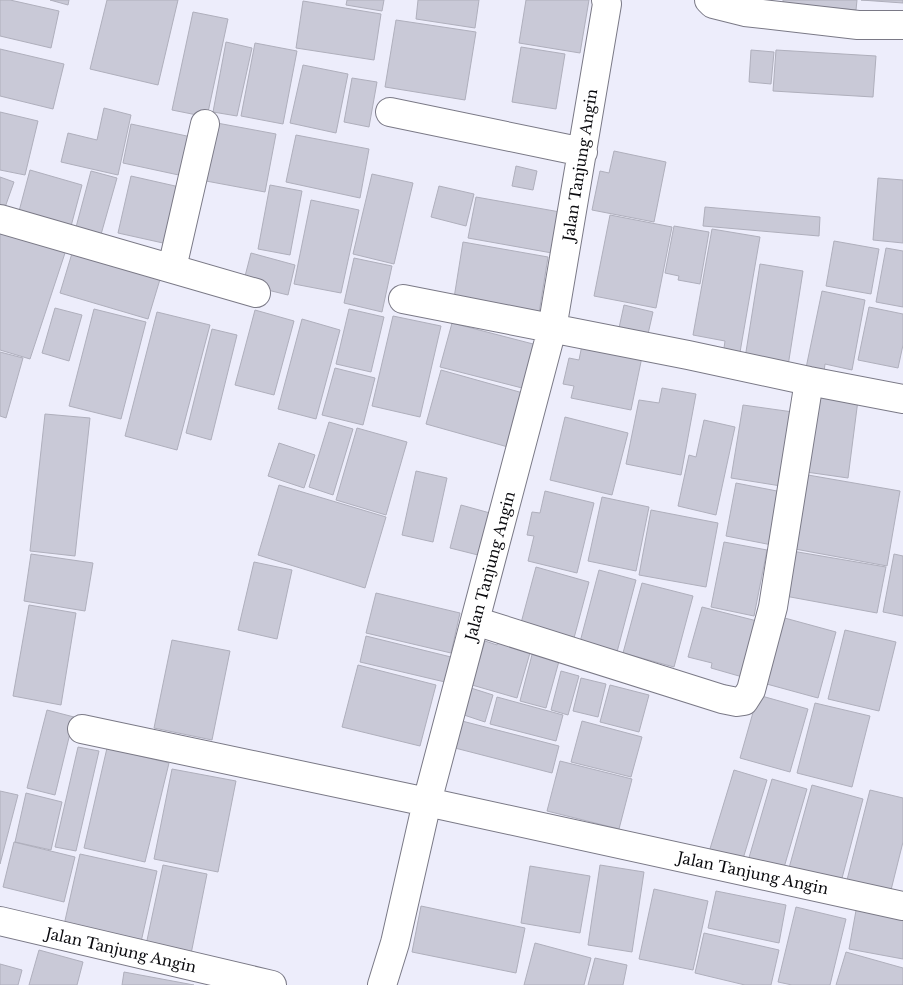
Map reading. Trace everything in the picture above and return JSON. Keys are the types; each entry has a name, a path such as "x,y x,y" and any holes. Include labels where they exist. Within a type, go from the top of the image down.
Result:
{"street":[{"name":"Jalan Tanjung Angin","path":"382,985 395,944 426,802 552,329 583,152 607,4 606,0"},
{"path":"709,0 713,4 745,12 858,25 903,24"},
{"path":"390,112 583,152"},
{"path":"172,268 206,124"},
{"path":"0,219 256,292"},
{"path":"403,300 903,399"},
{"path":"475,621 722,699 737,702 744,701 752,690 773,608 809,381"},
{"name":"Jalan Tanjung Angin","path":"82,729 903,906"},
{"name":"Jalan Tanjung Angin","path":"0,921 230,980 272,985"}],"building":[{"path":"0,0 10,0 59,11 51,48 0,36"},
{"path":"50,0 69,0 68,5"},
{"path":"107,0 178,0 158,85 90,69"},
{"path":"347,0 384,0 382,11 346,5"},
{"path":"418,0 479,0 475,28 416,19"},
{"path":"526,0 589,0 580,53 519,43"},
{"path":"783,0 857,0 856,10 783,3"},
{"path":"861,0 903,0 903,3"},
{"path":"303,1 381,14 374,60 296,48"},
{"path":"193,12 228,19 207,117 172,110"},
{"path":"396,20 476,32 465,100 385,87"},
{"path":"226,42 252,48 237,116 213,112"},
{"path":"255,43 297,51 283,124 241,116"},
{"path":"521,47 565,54 556,109 512,102"},
{"path":"0,49 64,64 53,109 0,96"},
{"path":"751,50 774,52 771,84 749,82"},
{"path":"776,50 876,56 873,97 773,91"},
{"path":"303,65 348,74 336,133 290,123"},
{"path":"352,78 377,82 369,127 344,122"},
{"path":"104,108 131,115 118,175 61,162 68,133 97,140"},
{"path":"0,112 38,121 25,175 0,170"},
{"path":"217,123 276,134 265,192 206,181"},
{"path":"131,124 196,138 188,177 123,163"},
{"path":"296,135 369,149 360,198 286,182"},
{"path":"614,151 666,162 654,222 592,210 600,171 609,173"},
{"path":"516,166 537,171 533,190 512,186"},
{"path":"30,170 82,185 70,230 18,215"},
{"path":"91,171 117,178 100,238 75,231"},
{"path":"372,174 413,183 394,264 353,254"},
{"path":"131,176 184,188 172,245 118,233"},
{"path":"0,177 14,182 3,213 0,212"},
{"path":"878,178 903,180 903,243 873,240"},
{"path":"270,185 302,191 290,255 258,249"},
{"path":"439,186 474,194 466,226 431,217"},
{"path":"476,197 560,212 552,253 468,238"},
{"path":"311,200 359,210 341,293 294,284"},
{"path":"705,207 820,217 819,236 703,226"},
{"path":"610,215 672,227 656,308 594,296"},
{"path":"674,226 709,232 700,284 678,280 679,276 665,273"},
{"path":"0,228 66,250 30,359 0,350"},
{"path":"712,229 760,237 739,358 723,355 725,341 693,335"},
{"path":"834,241 879,249 871,294 826,286"},
{"path":"463,242 548,257 539,313 454,298"},
{"path":"886,248 903,251 903,307 876,302"},
{"path":"73,250 161,276 148,319 60,293"},
{"path":"251,253 295,265 288,295 243,284"},
{"path":"354,258 392,266 382,312 344,303"},
{"path":"760,264 803,271 788,366 745,358"},
{"path":"822,291 865,300 852,370 825,364 824,372 806,368"},
{"path":"624,305 653,312 648,334 619,328"},
{"path":"869,307 903,314 903,345 898,368 858,360"},
{"path":"55,308 82,315 69,361 42,353"},
{"path":"94,309 146,322 121,419 69,406"},
{"path":"349,309 384,317 371,372 336,364"},
{"path":"255,310 294,321 274,395 235,385"},
{"path":"157,312 210,325 177,450 125,436"},
{"path":"393,316 441,326 420,417 372,406"},
{"path":"302,319 340,330 316,419 278,409"},
{"path":"452,323 537,345 526,389 440,367"},
{"path":"212,329 237,335 211,440 186,433"},
{"path":"583,340 643,352 631,410 571,398 574,386 563,384 569,358 579,360"},
{"path":"0,352 23,358 6,418 0,416"},
{"path":"335,368 375,378 363,425 322,415"},
{"path":"441,370 523,393 508,447 426,424"},
{"path":"662,388 696,394 681,475 626,464 639,400 659,403"},
{"path":"816,394 858,400 848,478 806,472"},
{"path":"743,405 793,412 781,486 731,478"},
{"path":"45,414 90,418 75,556 30,551"},
{"path":"565,417 628,433 612,495 550,480"},
{"path":"704,420 735,427 716,515 678,506 689,455 696,457"},
{"path":"329,422 353,429 333,495 309,487"},
{"path":"357,428 407,442 386,515 336,500"},
{"path":"279,443 315,455 304,488 268,476"},
{"path":"416,471 447,478 433,542 402,535"},
{"path":"808,475 900,491 887,566 795,549"},
{"path":"736,483 782,492 772,545 726,536"},
{"path":"279,485 386,517 365,588 258,555"},
{"path":"545,491 594,503 577,573 528,561 534,536 527,535 532,512 540,513"},
{"path":"602,497 649,507 636,571 588,561"},
{"path":"461,505 490,513 478,555 450,548"},
{"path":"651,510 718,523 706,587 639,575"},
{"path":"724,542 767,550 754,616 711,607"},
{"path":"792,551 886,567 877,613 785,596"},
{"path":"31,554 93,563 85,611 24,601"},
{"path":"894,554 903,556 903,616 883,612"},
{"path":"254,562 292,570 277,639 238,630"},
{"path":"536,567 589,582 574,638 521,623"},
{"path":"599,570 636,580 617,652 580,642"},
{"path":"642,583 693,596 674,667 623,653"},
{"path":"376,593 460,613 451,653 366,633"},
{"path":"29,605 76,613 61,705 13,696"},
{"path":"702,607 761,622 746,678 711,668 712,663 688,657"},
{"path":"781,617 836,632 818,698 763,683"},
{"path":"845,630 896,642 879,711 828,699"},
{"path":"366,636 451,657 445,682 360,662"},
{"path":"499,637 532,646 517,698 472,685 485,641 497,645"},
{"path":"172,640 230,651 212,740 154,728"},
{"path":"534,647 561,654 546,708 520,701"},
{"path":"358,665 436,685 420,746 342,727"},
{"path":"561,671 579,676 568,715 551,710"},
{"path":"581,678 606,684 598,717 573,711"},
{"path":"610,685 649,695 639,732 600,722"},
{"path":"471,688 493,695 485,722 464,715"},
{"path":"758,695 808,709 790,772 740,758"},
{"path":"497,697 563,715 556,741 490,724"},
{"path":"815,703 870,716 852,787 797,773"},
{"path":"47,710 74,717 55,795 27,788"},
{"path":"462,721 559,746 552,773 455,748"},
{"path":"582,721 642,737 631,777 571,762"},
{"path":"78,747 99,751 76,851 55,847"},
{"path":"107,748 169,763 145,862 84,848"},
{"path":"560,761 632,779 619,829 547,811"},
{"path":"172,769 236,781 218,872 154,859"},
{"path":"734,770 767,780 742,862 709,852"},
{"path":"772,779 807,789 783,871 748,861"},
{"path":"812,785 863,799 841,882 789,868"},
{"path":"870,790 903,798 903,842 891,890 847,880"},
{"path":"0,791 18,795 0,864"},
{"path":"26,793 62,802 51,850 15,842"},
{"path":"14,842 75,857 64,902 3,887"},
{"path":"80,854 157,871 141,942 64,925"},
{"path":"163,865 207,874 191,954 146,945"},
{"path":"600,865 644,872 632,952 588,945"},
{"path":"530,866 590,876 580,933 521,923"},
{"path":"654,889 708,901 693,970 639,959"},
{"path":"716,891 786,905 779,943 708,928"},
{"path":"857,905 903,914 903,959 849,949"},
{"path":"421,906 525,928 516,973 412,952"},
{"path":"796,907 846,919 830,985 792,985 778,982"},
{"path":"704,933 779,950 771,985 745,985 695,973"},
{"path":"535,943 591,958 584,985 524,985"},
{"path":"39,950 83,962 77,985 29,985"},
{"path":"846,952 903,968 903,985 836,985"},
{"path":"595,958 627,965 623,985 588,985"},
{"path":"0,964 22,970 18,985 0,985"},
{"path":"124,972 194,985 122,985"}]}
